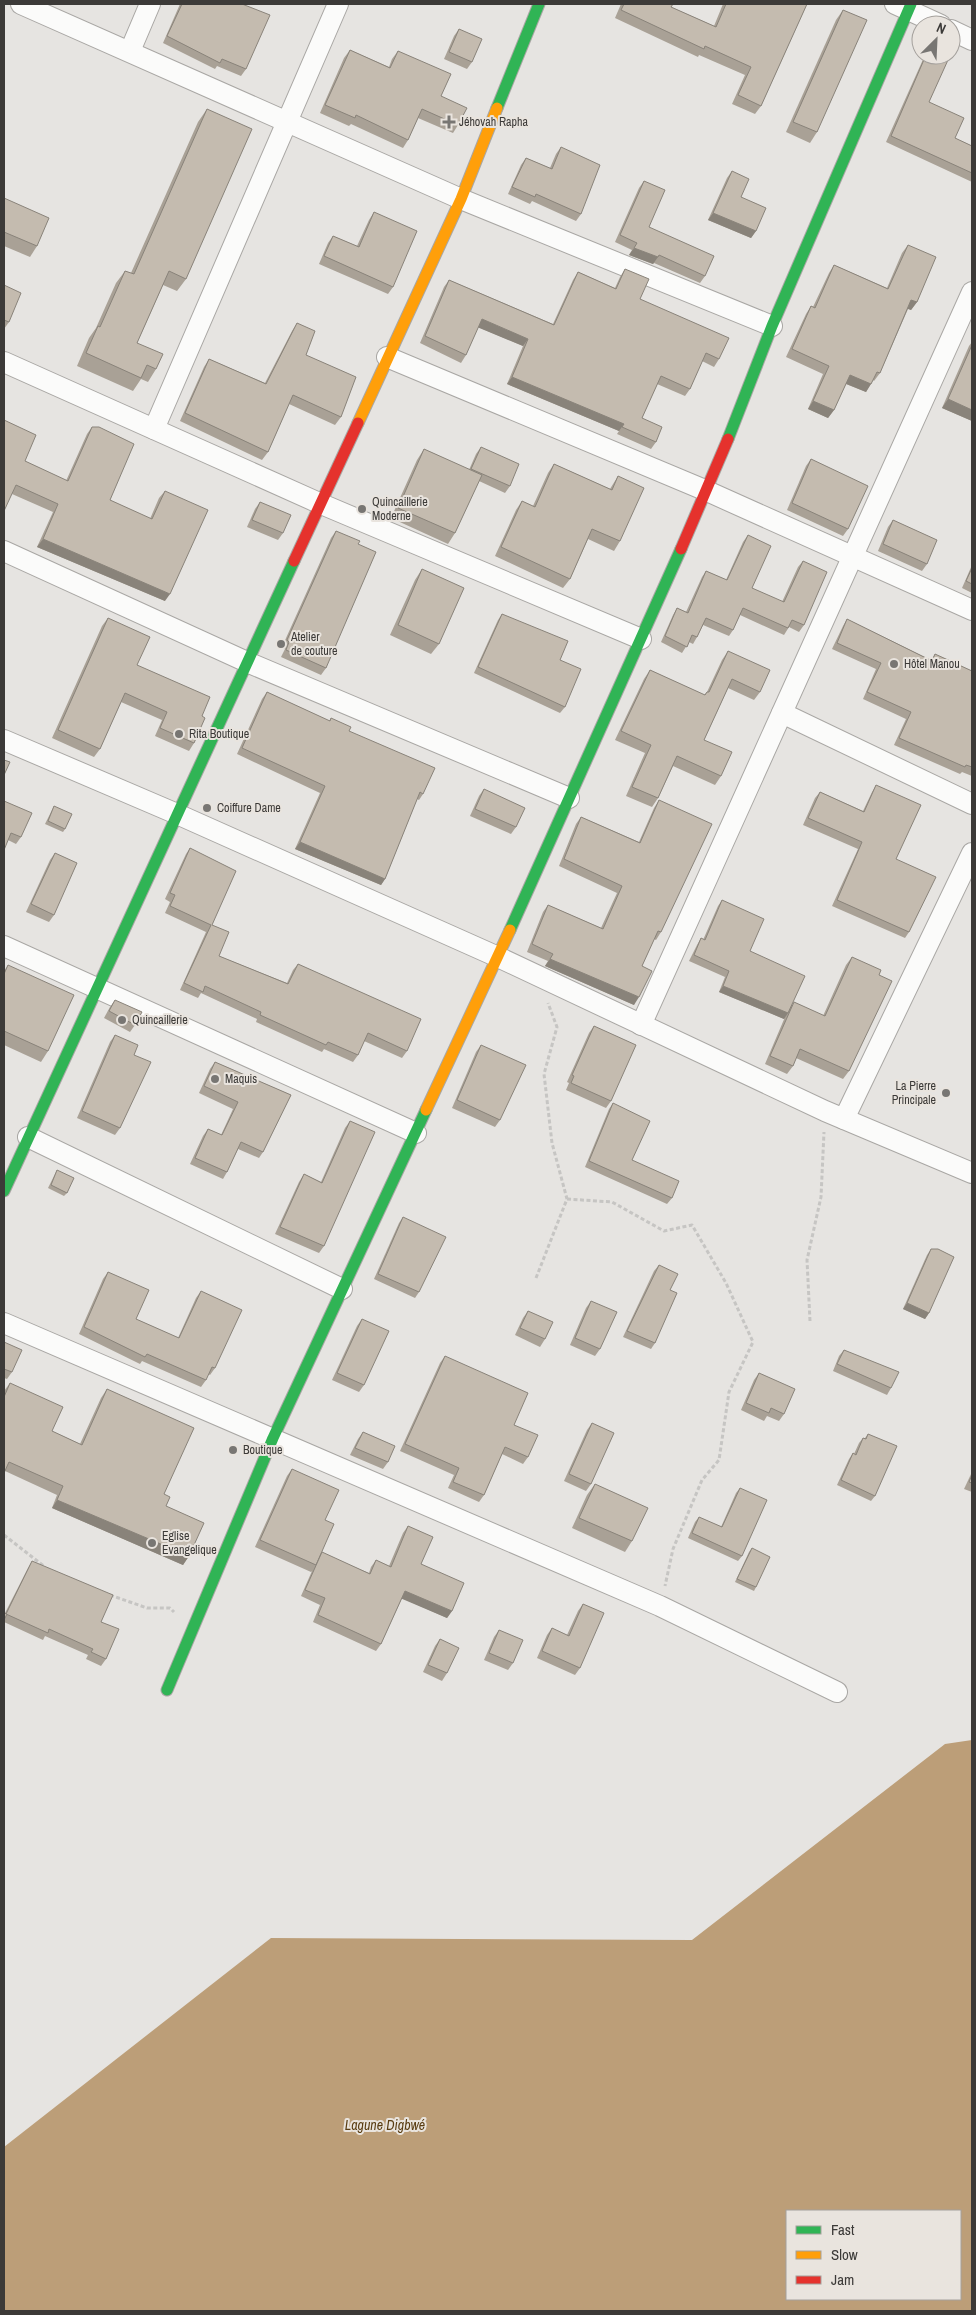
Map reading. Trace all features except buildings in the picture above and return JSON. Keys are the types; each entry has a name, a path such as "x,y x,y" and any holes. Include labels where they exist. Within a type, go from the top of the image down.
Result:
{"street":[{"path":"21,4 461,199 772,326"},
{"path":"130,51 150,4"},
{"path":"154,429 286,120 338,4"},
{"path":"4,1191 319,503 461,199 539,4"},
{"path":"167,1690 273,1438 498,957 707,491 772,326 905,6 922,15"},
{"path":"641,1025 972,292"},
{"path":"387,357 707,491 972,610"},
{"path":"4,362 319,503 641,639"},
{"path":"4,551 247,662 570,798"},
{"path":"782,713 972,804"},
{"path":"4,740 177,814 498,957 825,1111 972,1173"},
{"path":"844,1119 972,853"},
{"path":"4,946 416,1133"},
{"path":"28,1137 342,1289"},
{"path":"4,1324 273,1438 660,1606 836,1692"}],"path":[{"path":"536,1278 567,1199 552,1144 544,1074 556,1027 540,976"},
{"path":"810,1321 806,1260 821,1197 825,1111"},
{"path":"567,1199 612,1202 664,1231 692,1225 726,1283 754,1342 729,1392 719,1460 702,1480 673,1550 660,1606"},
{"path":"4,1535 48,1569"},
{"path":"106,1594 147,1608 170,1608 191,1632"}],"water":[{"name":"Lagune Digbwé","path":"972,1740 972,2311 4,2311 4,2147 271,1938 692,1940 945,1744"}],"traffic: fast":[{"path":"497,108 539,4"},
{"path":"728,439 772,326 911,4"},
{"path":"510,930 681,549"},
{"path":"4,1191 294,561"},
{"path":"167,1690 273,1438 426,1110"}],"traffic: slow":[{"path":"358,423 461,199 497,108"},
{"path":"426,1110 510,930"}],"traffic: jam":[{"path":"294,561 358,423"},
{"path":"681,549 728,439"}],"place":[{"name":"Jéhovah Rapha","path":"449,122"},
{"name":"Quincaillerie Moderne","path":"362,509"},
{"name":"Atelier de couture","path":"281,644"},
{"name":"Hôtel Manou","path":"894,664"},
{"name":"Rita Boutique","path":"179,734"},
{"name":"Coiffure Dame","path":"207,808"},
{"name":"Quincaillerie","path":"122,1020"},
{"name":"Maquis","path":"215,1079"},
{"name":"La Pierre Principale","path":"946,1093"},
{"name":"Boutique","path":"233,1450"},
{"name":"Eglise Evangelique","path":"152,1543"}]}
